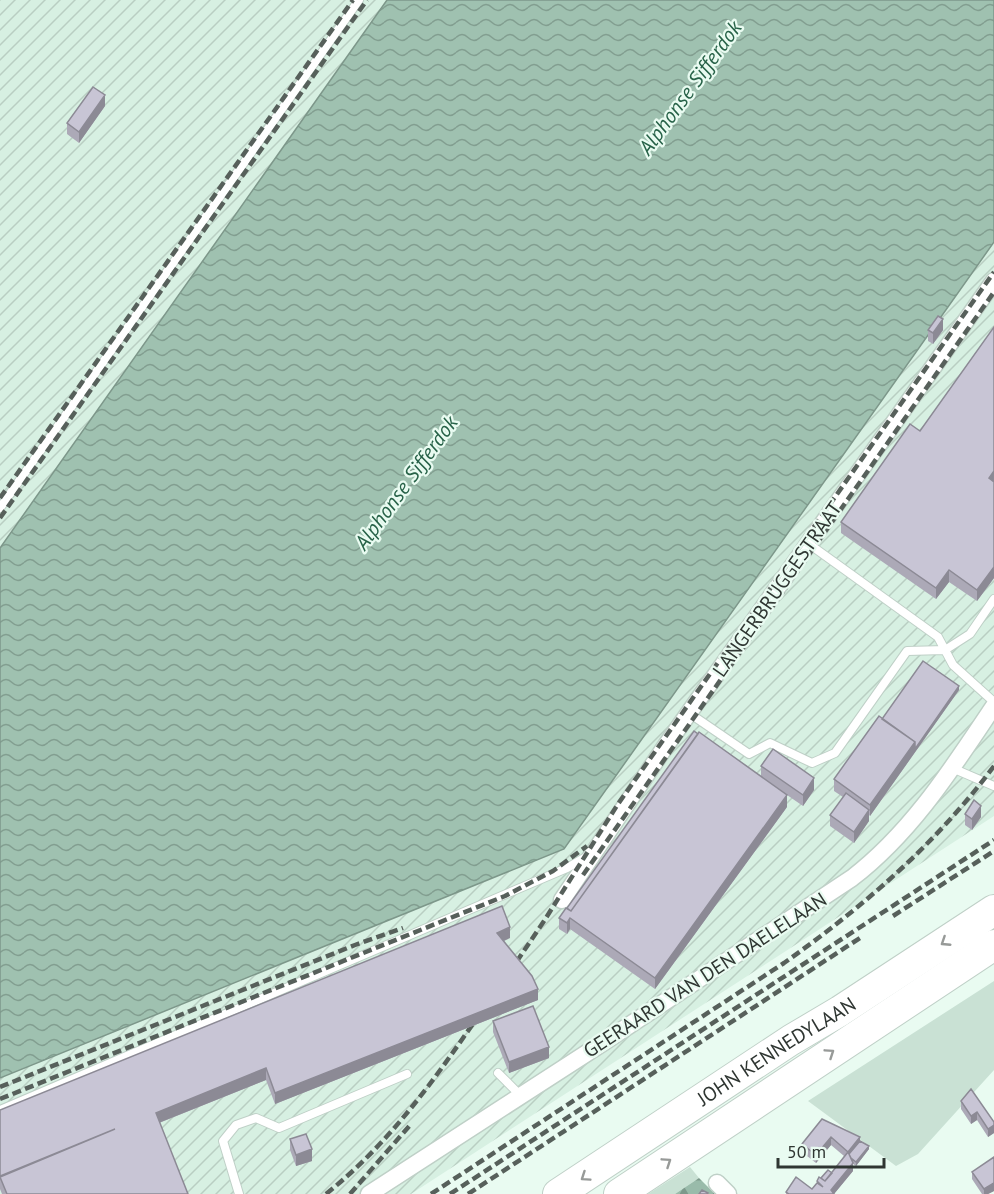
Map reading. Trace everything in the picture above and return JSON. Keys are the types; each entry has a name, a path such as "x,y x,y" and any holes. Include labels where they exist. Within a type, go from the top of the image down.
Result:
{"highway":[{"name":"JOHN KENNEDYLAAN","path":"558,1194 791,1040 840,1011 994,910"},
{"name":"JOHN KENNEDYLAAN","path":"619,1194 994,945"}],"street":[{"name":"LANGERBRUGGESTRAAT","path":"562,900 689,713 994,281"},
{"name":"GEERAARD VAN DEN DAELELAAN","path":"369,1194 867,867 891,845 952,768 994,704"}],"lane":[{"path":"0,508 359,0"},
{"path":"809,544 938,637 953,665 994,704"},
{"path":"689,713 749,754 770,743 812,763 835,753 907,651 945,650 969,634 994,599"},
{"path":"952,768 994,786"},
{"path":"0,1110 567,868 592,854"},
{"path":"498,1073 521,1096"},
{"path":"239,1194 223,1141 236,1125 256,1118 279,1128 406,1074"}],"shaded area":[{"path":"0,0 387,0 0,548"},
{"path":"994,242 994,816 411,1194 0,1194 0,1078 564,849"},
{"path":"994,981 994,1070 918,1154 896,1166 808,1101"},
{"path":"690,1167 699,1178 675,1194 648,1194"}],"green space":[{"path":"699,1178 715,1194 675,1194"}],"water":[{"name":"Alphonse Sifferdok","path":"387,0 994,0 994,242 564,849 0,1078 0,548"}],"building":[{"path":"93,87 105,95 79,132 67,123"},
{"path":"938,316 943,319 933,333 928,330"},
{"path":"994,327 994,471 989,478 994,482 994,567 977,590 949,570 936,588 841,522 910,424 920,431"},
{"path":"923,661 959,686 915,749 915,742 882,719"},
{"path":"879,716 915,742 870,805 834,779"},
{"path":"694,731 698,734 571,911 567,908"},
{"path":"699,732 787,795 655,978 570,918 567,923 559,918 566,908 571,911"},
{"path":"773,749 814,778 803,795 761,766"},
{"path":"846,793 869,810 854,832 830,815"},
{"path":"974,800 981,806 972,819 965,814"},
{"path":"502,906 510,927 497,933 532,976 538,989 275,1093 266,1068 156,1113 188,1194 7,1194 0,1177 115,1129 0,1176 0,1110"},
{"path":"533,1006 549,1047 509,1062 493,1021"},
{"path":"971,1089 994,1122 994,1125 988,1129 977,1112 971,1116 961,1101"},
{"path":"822,1119 860,1137 848,1152 831,1137 816,1155 802,1144"},
{"path":"306,1134 312,1149 296,1155 290,1139"},
{"path":"860,1141 869,1146 856,1162 849,1154"},
{"path":"848,1152 853,1163 831,1190 834,1194 789,1194 786,1192 796,1177 812,1189 817,1183 823,1187 817,1181 819,1177 825,1181"},
{"path":"994,1157 994,1183 984,1189 972,1172"},
{"path":"828,1170 832,1173 825,1181 821,1178"}],"railway":[{"path":"0,498 353,0"},
{"path":"0,518 367,0"},
{"path":"509,973 618,804 994,272"},
{"path":"583,875 994,292"},
{"path":"431,1194 784,963 842,920 923,848 972,795 994,766"},
{"path":"450,1194 994,840"},
{"path":"0,1099 505,896 553,871 587,846"},
{"path":"893,916 994,851"},
{"path":"0,1087 355,945 403,928"},
{"path":"468,1194 863,936"},
{"path":"326,1194 391,1132 429,1086 481,1012"},
{"path":"350,1194 411,1124"}]}
